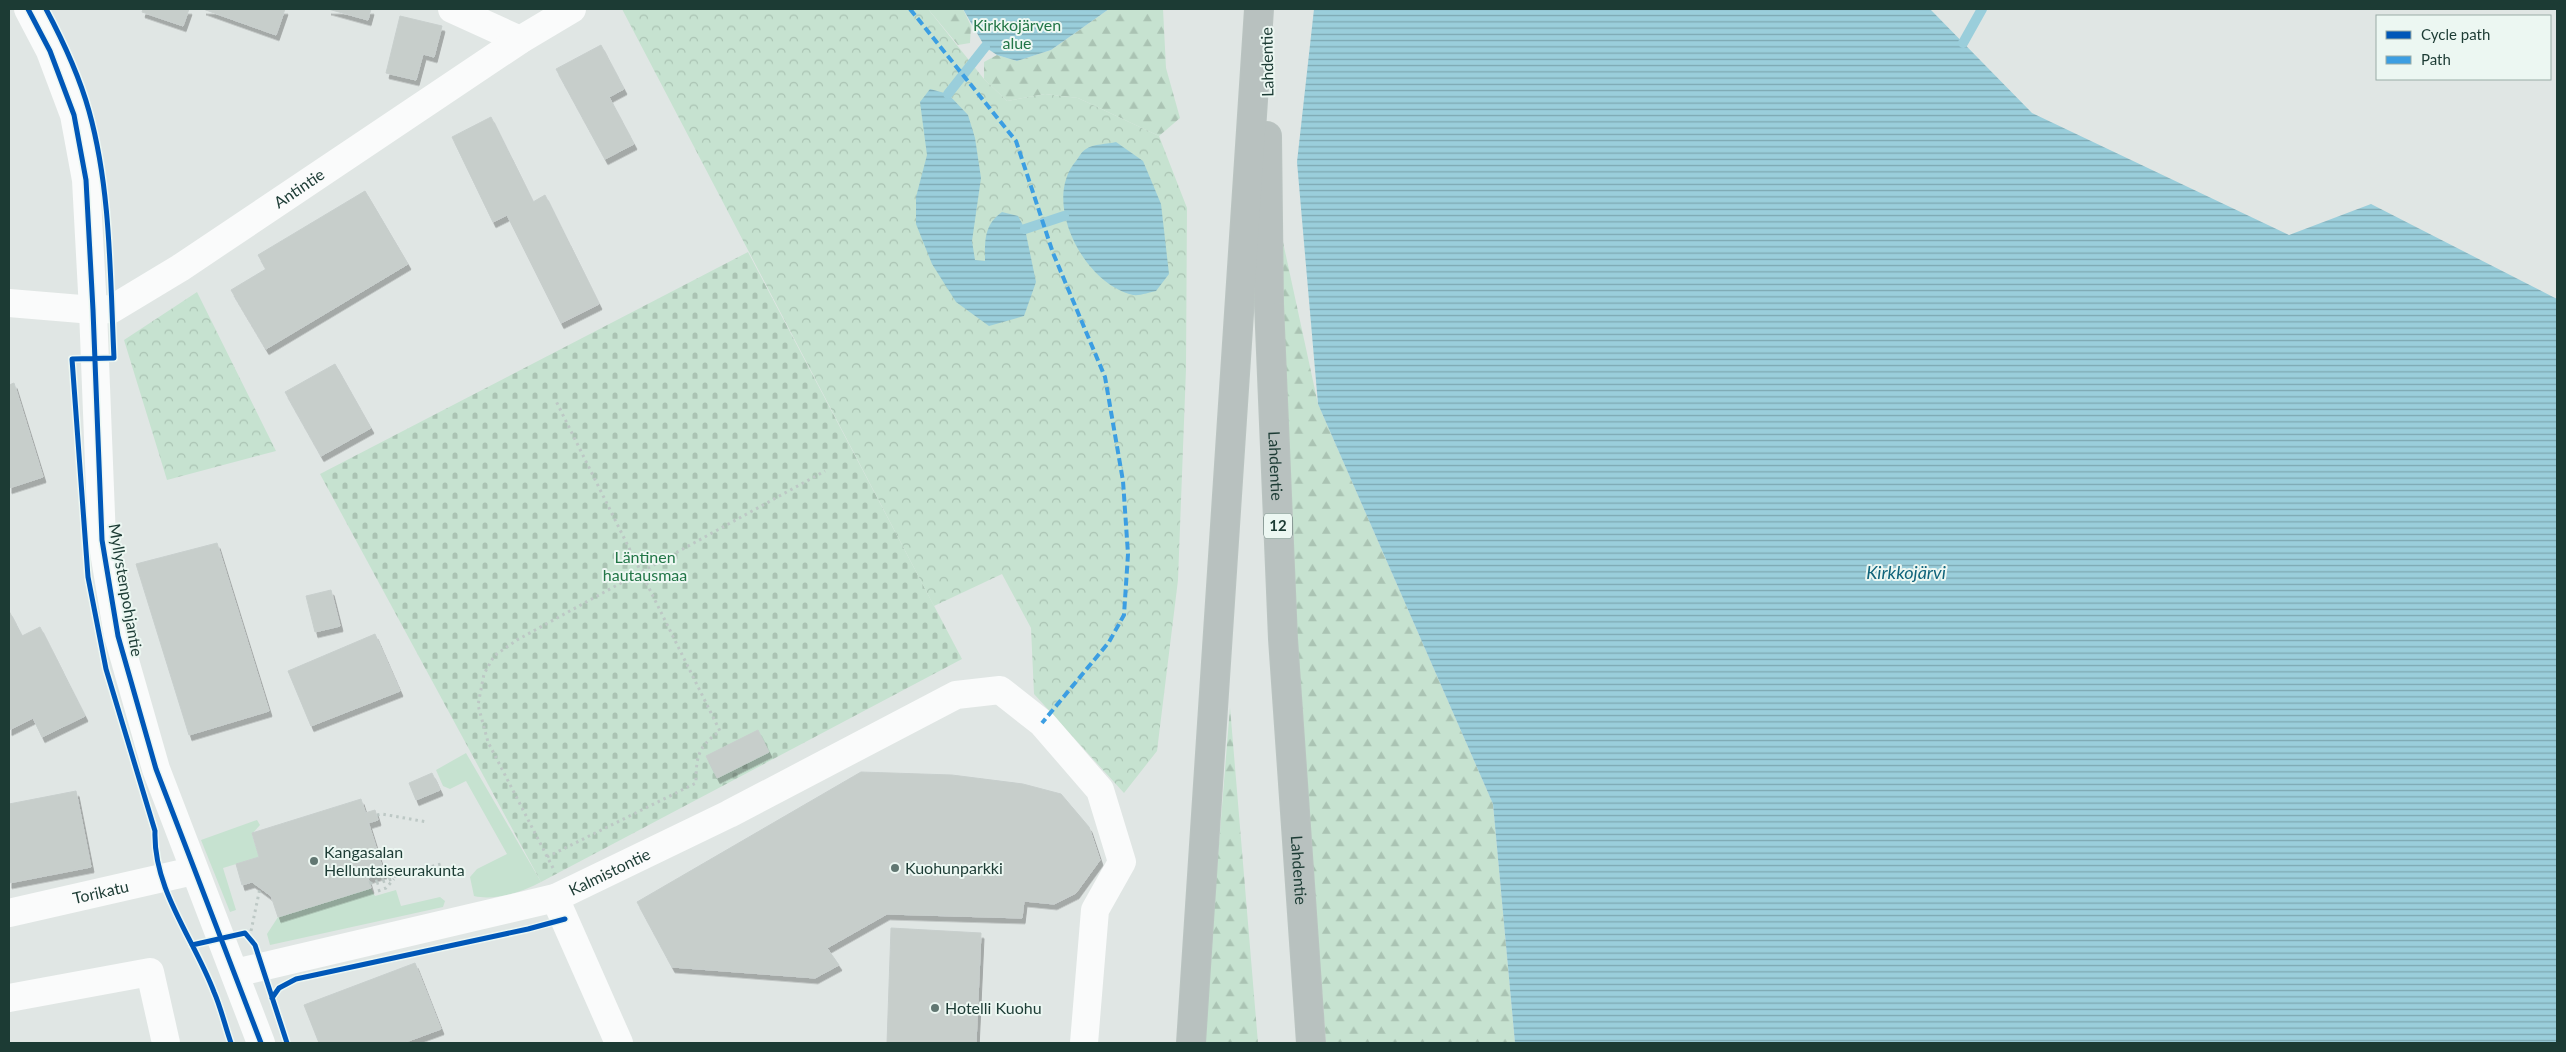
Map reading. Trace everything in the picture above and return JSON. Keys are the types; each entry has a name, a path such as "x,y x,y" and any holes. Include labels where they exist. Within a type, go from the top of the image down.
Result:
{"highway":[{"path":"1191,1043 1258,9"},
{"name":"Lahdentie","path":"1266,9 1269,304 1283,639 1311,1043"}],"street":[{"name":"Myllystenpohjantie","path":"28,9 50,51 74,115 86,180 102,540 118,636 156,769 193,871 222,939 261,1043"},
{"path":"452,9 520,40"},
{"name":"Antintie","path":"9,303 93,310 112,309 180,268 520,40 572,9"},
{"name":"Kalmistontie","path":"235,973 560,896 729,814 956,694 1000,690 1042,723 1100,790 1122,862 1095,910 1084,1043"},
{"name":"Torikatu","path":"9,913 193,871"},
{"path":"560,896 620,1043"},
{"path":"9,998 150,972 166,1043"}],"path":[{"path":"547,857 696,783 696,764 704,743 720,731 556,401"},
{"path":"560,896 547,857 488,742 478,705 484,674 494,656 517,640 825,471"},
{"path":"377,815 382,814 427,822"},
{"path":"394,878 385,878 369,883 375,884 442,864"},
{"path":"378,891 386,888 394,878"},
{"path":"222,939 245,933 250,937 260,888"}],"green space":[{"path":"622,9 928,9 984,79 1007,101 1045,94 1078,98 1159,136 1187,208 1186,369 1178,580 1157,751 1124,793 1034,694 1031,628 1002,574 934,606"},
{"path":"928,9 963,9 971,26 970,43 958,45"},
{"path":"1109,9 1163,9 1166,68 1180,118 1159,136 1078,98 1045,94 1007,101 984,79 984,62 997,55 1017,61 1051,50"},
{"path":"1275,205 1318,404 1493,804 1515,1043 1326,1043 1301,719"},
{"name":"Läntinen hautausmaa","path":"748,252 962,659 541,882 320,474"},
{"path":"197,292 276,451 167,480 124,340"},
{"path":"1230,707 1258,1043 1203,1043"},
{"path":"466,753 541,882 508,895 474,896 470,877 477,869 507,854 466,781 450,789 443,786 436,770"},
{"path":"257,820 260,825 252,834 259,857 223,868 236,910 230,912 201,840"},
{"path":"371,888 375,896 396,890 401,906 440,897 445,901 443,907 270,945 267,934 278,917"}],"water":[{"name":"Kirkkojärven alue","path":"963,9 1109,9 1051,50 1017,61 997,55 985,47"},
{"name":"Kirkkojärvi","path":"1314,9 1930,9 2032,113 2289,235 2371,204 2557,299 2557,1043 1515,1043 1493,804 1318,404 1297,162"},
{"path":"930,89 948,94 968,115 975,138 981,178 972,241 975,260 985,261 987,233 992,222 1002,212 1018,216 1025,229 1036,282 1024,316 989,326 956,302 932,264 916,224 916,197 927,155 920,102"},
{"path":"1116,142 1143,161 1161,204 1169,274 1156,291 1139,295 1133,295 1115,288 1098,275 1084,259 1073,239 1066,219 1063,198 1066,178 1076,161 1083,151 1089,147"}],"building":[{"path":"143,9 189,9 183,26 142,12"},
{"path":"203,9 285,9 276,35"},
{"path":"328,9 371,9 368,20"},
{"path":"400,16 442,26 434,57 423,54 416,80 386,73"},
{"path":"601,45 624,89 609,97 634,144 605,159 556,69"},
{"path":"491,117 533,202 545,195 599,304 561,323 507,215 493,222 452,137"},
{"path":"365,191 408,264 266,349 231,290 266,269 258,255"},
{"path":"335,364 371,428 321,456 285,392"},
{"path":"14,383 43,477 9,488 9,385"},
{"path":"217,543 269,711 189,735 136,564"},
{"path":"331,590 340,626 315,632 306,596"},
{"path":"9,611 22,636 40,627 85,716 42,737 33,718 9,730"},
{"path":"375,634 400,691 311,726 288,671"},
{"path":"758,730 769,752 717,778 706,756"},
{"name":"Kuohunparkki","path":"861,772 952,775 1023,784 1061,794 1089,827 1100,860 1076,893 1054,904 1024,901 1022,918 887,914 827,948 839,965 815,978 672,967 637,902"},
{"path":"432,773 440,790 416,800 409,783"},
{"path":"76,791 91,867 9,883 9,804"},
{"name":"Kangasalan Helluntaiseurakunta","path":"361,799 384,873 368,878 371,888 278,917 271,896 252,882 242,885 236,864 259,857 252,833"},
{"path":"375,810 378,820 368,823 365,813"},
{"path":"891,928 981,933 976,1043 887,1043"},
{"path":"415,963 441,1029 403,1043 319,1043 304,1005"}],"waterway":[{"path":"1963,43 1982,9"},
{"path":"948,94 985,47"},
{"path":"1025,229 1064,216"}],"marked path":[{"path":"910,9 1016,141 1053,253 1105,377 1123,481 1128,554 1124,615 1109,642 1042,723"}],"cycle path":[{"path":"28,9 50,51 74,115 86,180 102,540 118,636 156,769 261,1043"},
{"path":"46,9 70,59 89,111 102,171 106,202 114,358 72,359 88,577 106,669 155,831 156,852 161,873 176,913 206,972 219,1004 231,1043"},
{"path":"272,998 279,988 296,979 528,929 565,919"},
{"path":"192,945 245,933 255,945 287,1043"}],"place":[{"name":"Kangasalan Helluntaiseurakunta","path":"314,861"},
{"name":"Kuohunparkki","path":"895,868"},
{"name":"Hotelli Kuohu","path":"935,1008"}]}
